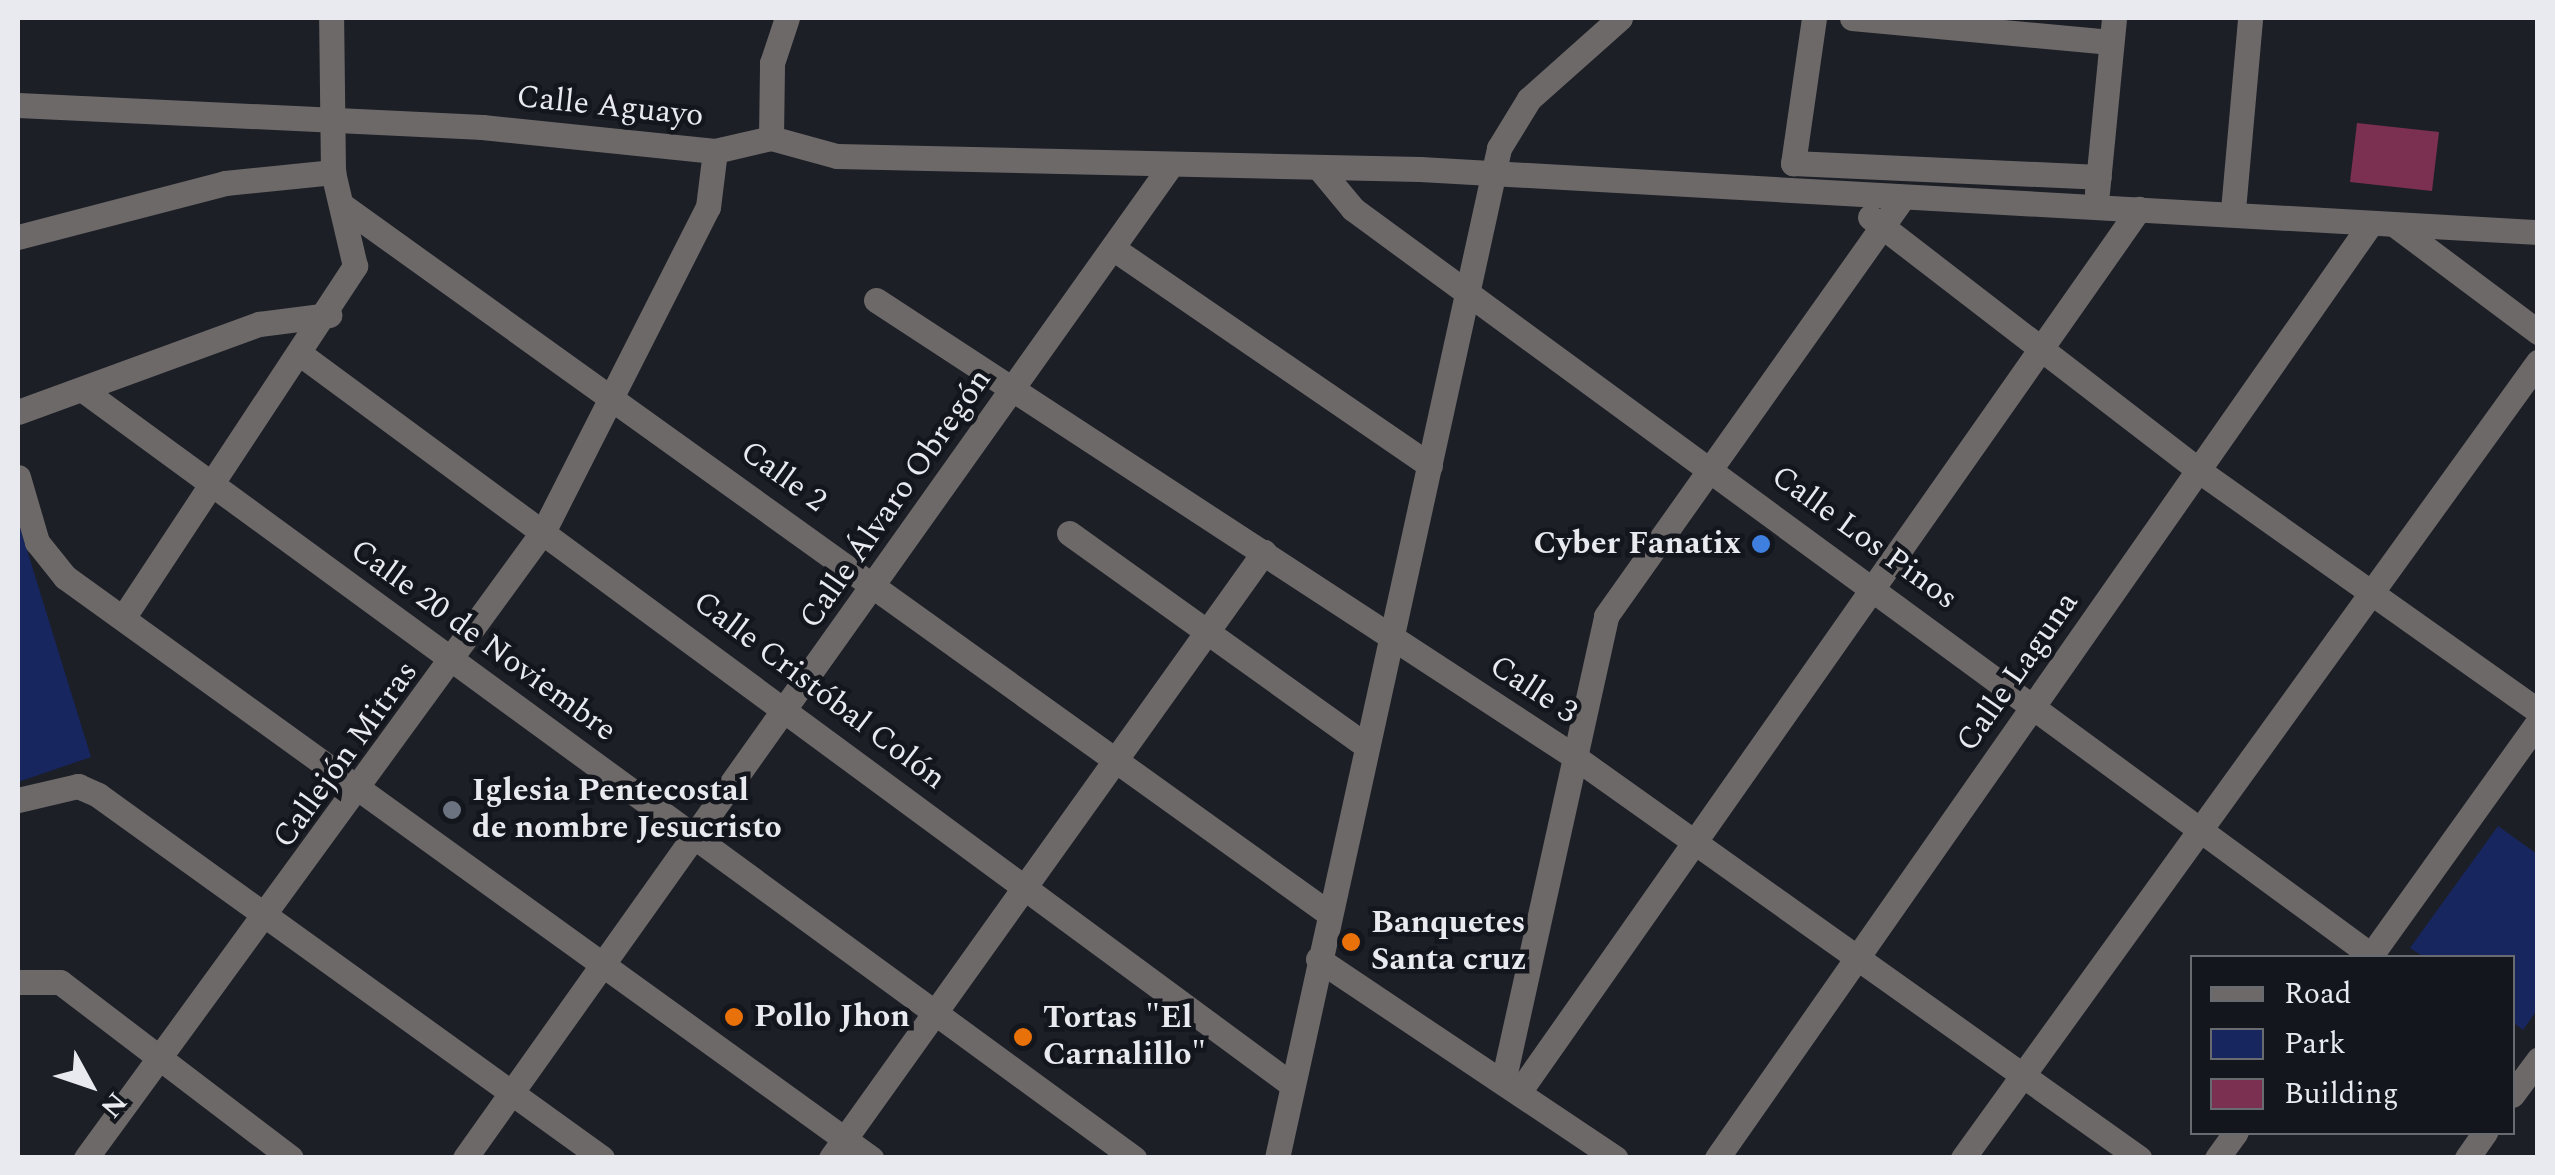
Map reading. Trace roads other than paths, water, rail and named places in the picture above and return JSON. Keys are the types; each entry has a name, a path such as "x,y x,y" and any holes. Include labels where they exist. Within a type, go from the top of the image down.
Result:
{"street":[{"path":"123,618 303,356 355,266 333,172 328,120 331,18"},
{"path":"771,138 772,64 787,18"},
{"path":"1276,1158 1490,176 1529,99 1620,18"},
{"path":"1814,18 1793,162 2098,177"},
{"path":"1852,18 2112,30 2096,209"},
{"path":"2234,210 2250,18"},
{"name":"Calle Aguayo","path":"18,105 328,120 715,151 771,138 827,155 956,151 1168,169 1319,168 2096,209 2234,210 2383,224 2538,232"},
{"name":"Callejón Mitras","path":"86,1158 163,1062 362,790 544,530 618,399 713,196 715,151"},
{"name":"Calle Los Pinos","path":"1319,168 1353,209 1871,584 2369,955"},
{"name":"Calle Álvaro Obregón","path":"465,1158 1168,169"},
{"path":"18,237 226,184 333,172"},
{"path":"1847,197 2198,470 2538,711"},
{"path":"1511,1087 1572,754 1606,616 1707,464 1901,200"},
{"name":"Calle 2","path":"342,206 618,399 1327,912"},
{"path":"1511,1087 1693,840 2140,209"},
{"path":"2383,224 2538,332"},
{"name":"Calle Laguna","path":"1717,1158 2198,470 2383,224"},
{"path":"1114,249 1430,465"},
{"name":"Calle 3","path":"876,300 1572,754 2139,1158"},
{"path":"18,412 259,324 330,315"},
{"name":"Calle Cristóbal Colón","path":"303,356 787,707 1292,1084"},
{"path":"1963,1158 2538,362"},
{"name":"Calle 20 de Noviembre","path":"83,390 1134,1158"},
{"path":"18,477 44,556 123,618 605,964 837,1148 871,1158"},
{"path":"1069,533 1366,746"},
{"path":"837,1148 1264,552"},
{"path":"2373,955 2538,722"},
{"path":"18,800 78,786 270,916 602,1158"},
{"path":"1318,959 1615,1158"},
{"path":"18,982 60,982 292,1158"},
{"path":"2515,1090 2529,1067"},
{"path":"2218,1158 2234,1135"},
{"path":"2468,1158 2484,1135"}],"place":[{"name":"Cyber Fanatix","path":"1761,544"},
{"name":"Iglesia Pentecostal de nombre Jesucristo","path":"452,810"},
{"name":"Banquetes Santa cruz","path":"1351,942"},
{"name":"Pollo Jhon","path":"734,1017"},
{"name":"Tortas \"El Carnalillo\"","path":"1023,1037"}]}
